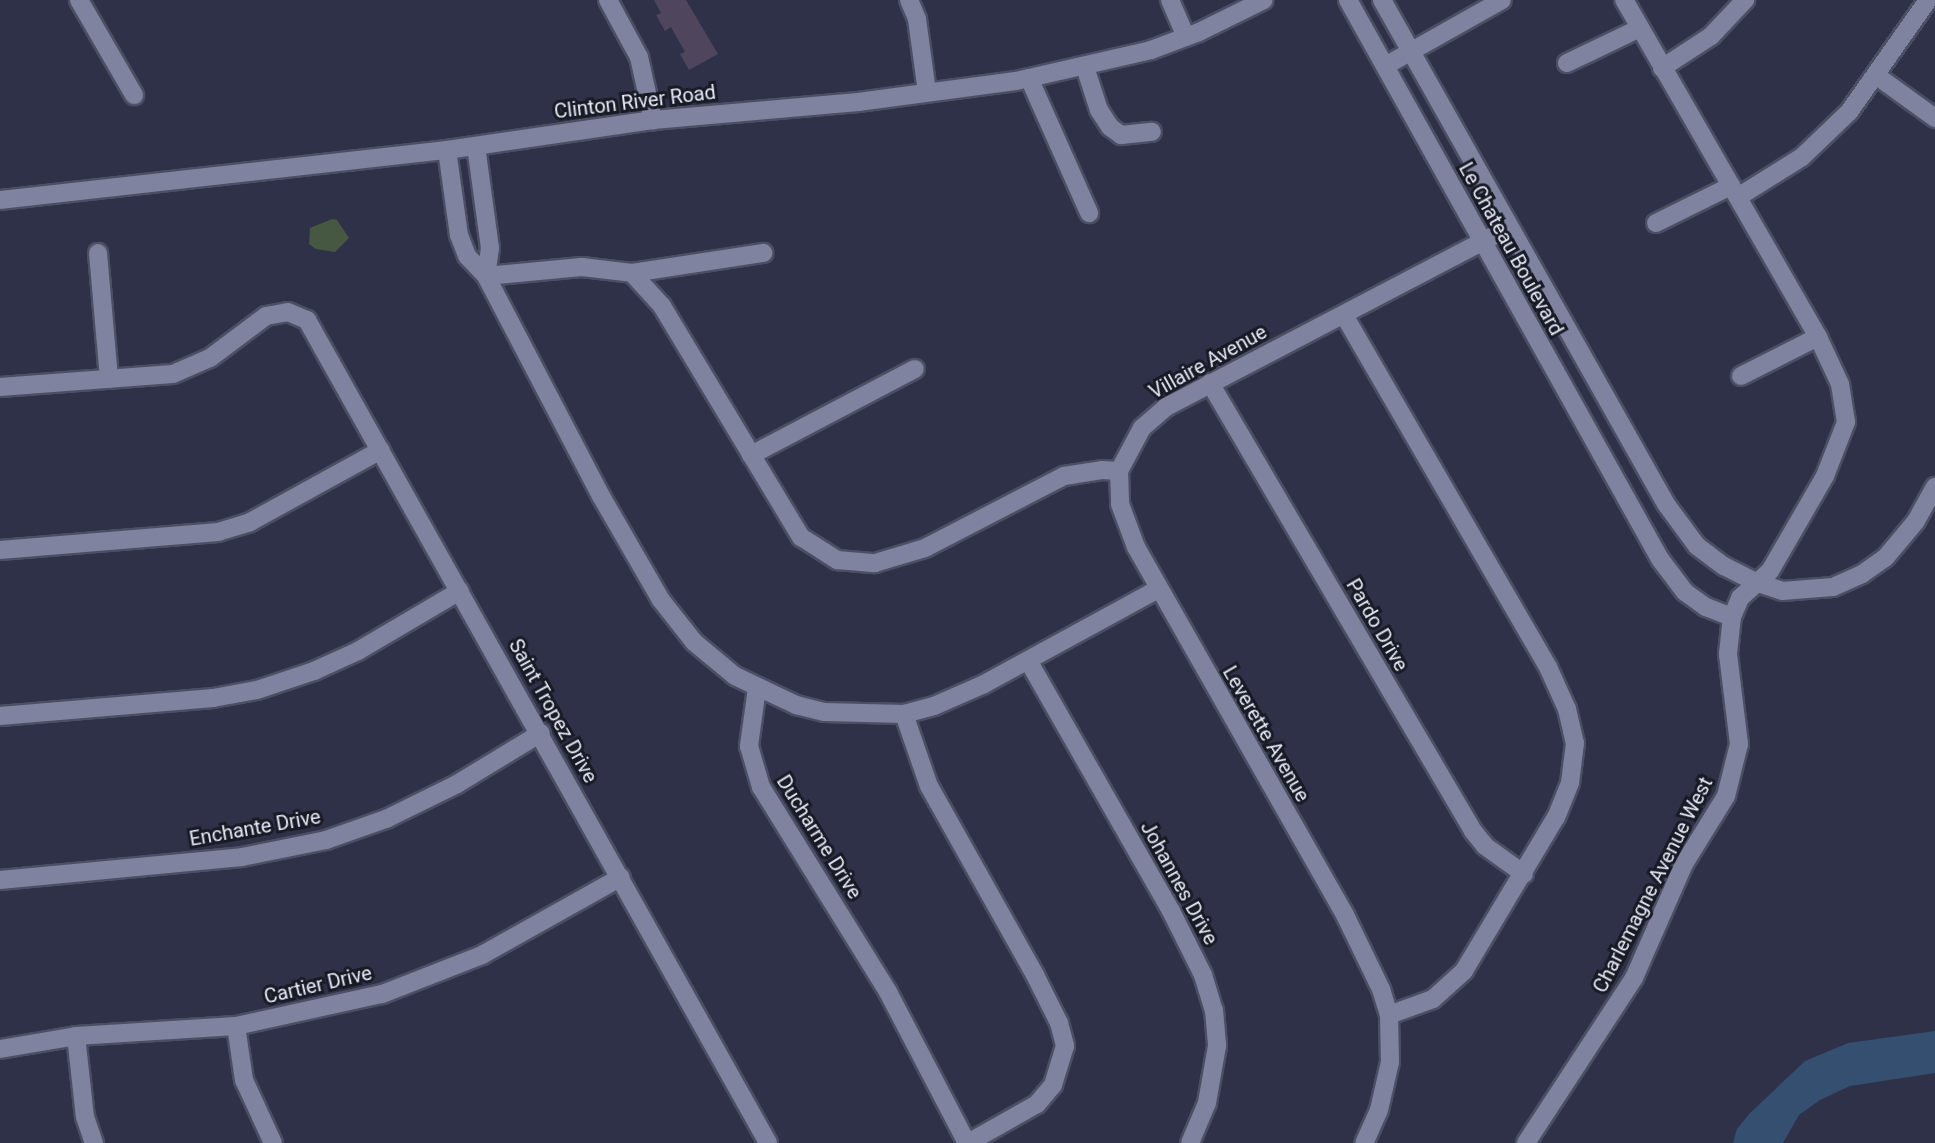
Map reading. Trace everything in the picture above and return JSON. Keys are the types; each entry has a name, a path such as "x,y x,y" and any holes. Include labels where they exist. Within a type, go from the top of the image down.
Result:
{"street":[{"path":"79,0 134,95"},
{"path":"608,0 639,57 653,120"},
{"path":"909,0 917,19 927,92"},
{"path":"1170,0 1186,37"},
{"name":"Clinton River Road","path":"0,200 447,150 653,120 927,92 1029,78 1115,61 1186,37 1264,0"},
{"name":"Le Chateau Boulevard","path":"1348,0 1660,559 1685,592 1706,607 1732,617"},
{"name":"Le Chateau Boulevard","path":"1382,0 1666,504 1697,546 1755,582 1794,591 1833,587 1862,574 1902,541 1935,487"},
{"path":"1385,66 1502,0"},
{"name":"Charlemagne Avenue West","path":"1526,1143 1634,978 1684,864 1726,796 1739,744 1728,654 1732,617 1740,598 1770,571 1825,476 1843,433 1844,398 1818,337 1624,0"},
{"path":"1662,68 1711,36 1745,0"},
{"path":"1656,223 1734,192 1802,157 1849,112 1928,0"},
{"path":"1567,63 1640,28"},
{"path":"1085,67 1099,110 1110,127 1121,135 1152,132"},
{"path":"1877,76 1935,118"},
{"path":"1029,78 1089,213"},
{"path":"476,146 490,248 486,276"},
{"path":"447,150 459,235 467,256 486,276 601,496 661,600 694,642 717,663 757,688 824,712 904,714 934,706 1029,662 1158,589"},
{"name":"Villaire Avenue","path":"1119,471 1131,444 1153,417 1210,383 1509,228"},
{"path":"0,387 109,379 98,253"},
{"path":"486,276 582,267 632,273 763,253"},
{"path":"632,273 662,306 801,537 825,555 854,564 895,559 925,548 1064,476 1102,470 1119,471"},
{"name":"Saint Tropez Drive","path":"109,379 173,374 199,364 266,316 288,312 298,315 312,327 768,1143"},
{"path":"1344,315 1548,667 1572,723 1575,762 1570,783 1524,874 1455,982 1433,999 1389,1015 1387,1083 1364,1143"},
{"path":"1741,376 1818,337"},
{"path":"751,455 915,369"},
{"name":"Pardo Drive","path":"1210,383 1473,831 1485,846 1524,874"},
{"path":"0,550 218,532 250,522 381,450"},
{"name":"Leverette Avenue","path":"1119,471 1120,504 1125,524 1158,589 1345,915 1367,957 1389,1015"},
{"path":"1638,519 1666,504"},
{"path":"0,716 213,698 257,690 314,671 358,651 460,591"},
{"name":"Johannes Drive","path":"1029,662 1171,911 1203,975 1214,1010 1217,1046 1209,1095 1190,1143"},
{"name":"Ducharme Drive","path":"757,688 749,746 761,787 888,992 968,1143"},
{"path":"904,714 929,786 1035,975 1059,1023 1065,1046 1061,1069 1053,1085 1037,1104 968,1143"},
{"name":"Enchante Drive","path":"0,880 242,857 326,840 364,828 428,798 541,733"},
{"name":"Cartier Drive","path":"0,1049 76,1036 236,1026 315,1011 422,979 482,955 621,877"},
{"path":"236,1026 244,1080 273,1143"},
{"path":"76,1036 85,1117 94,1143"}],"green space":[{"path":"337,220 349,238 335,252 316,249 309,244 310,228"}],"water":[{"path":"1935,1031 1935,1073 1850,1086 1820,1100 1799,1115 1783,1143 1733,1143 1737,1129 1749,1114 1805,1061 1848,1043"}],"building":[{"path":"654,0 686,0 718,54 689,70 680,54 685,52 671,27 665,31 656,15 661,13"}]}
